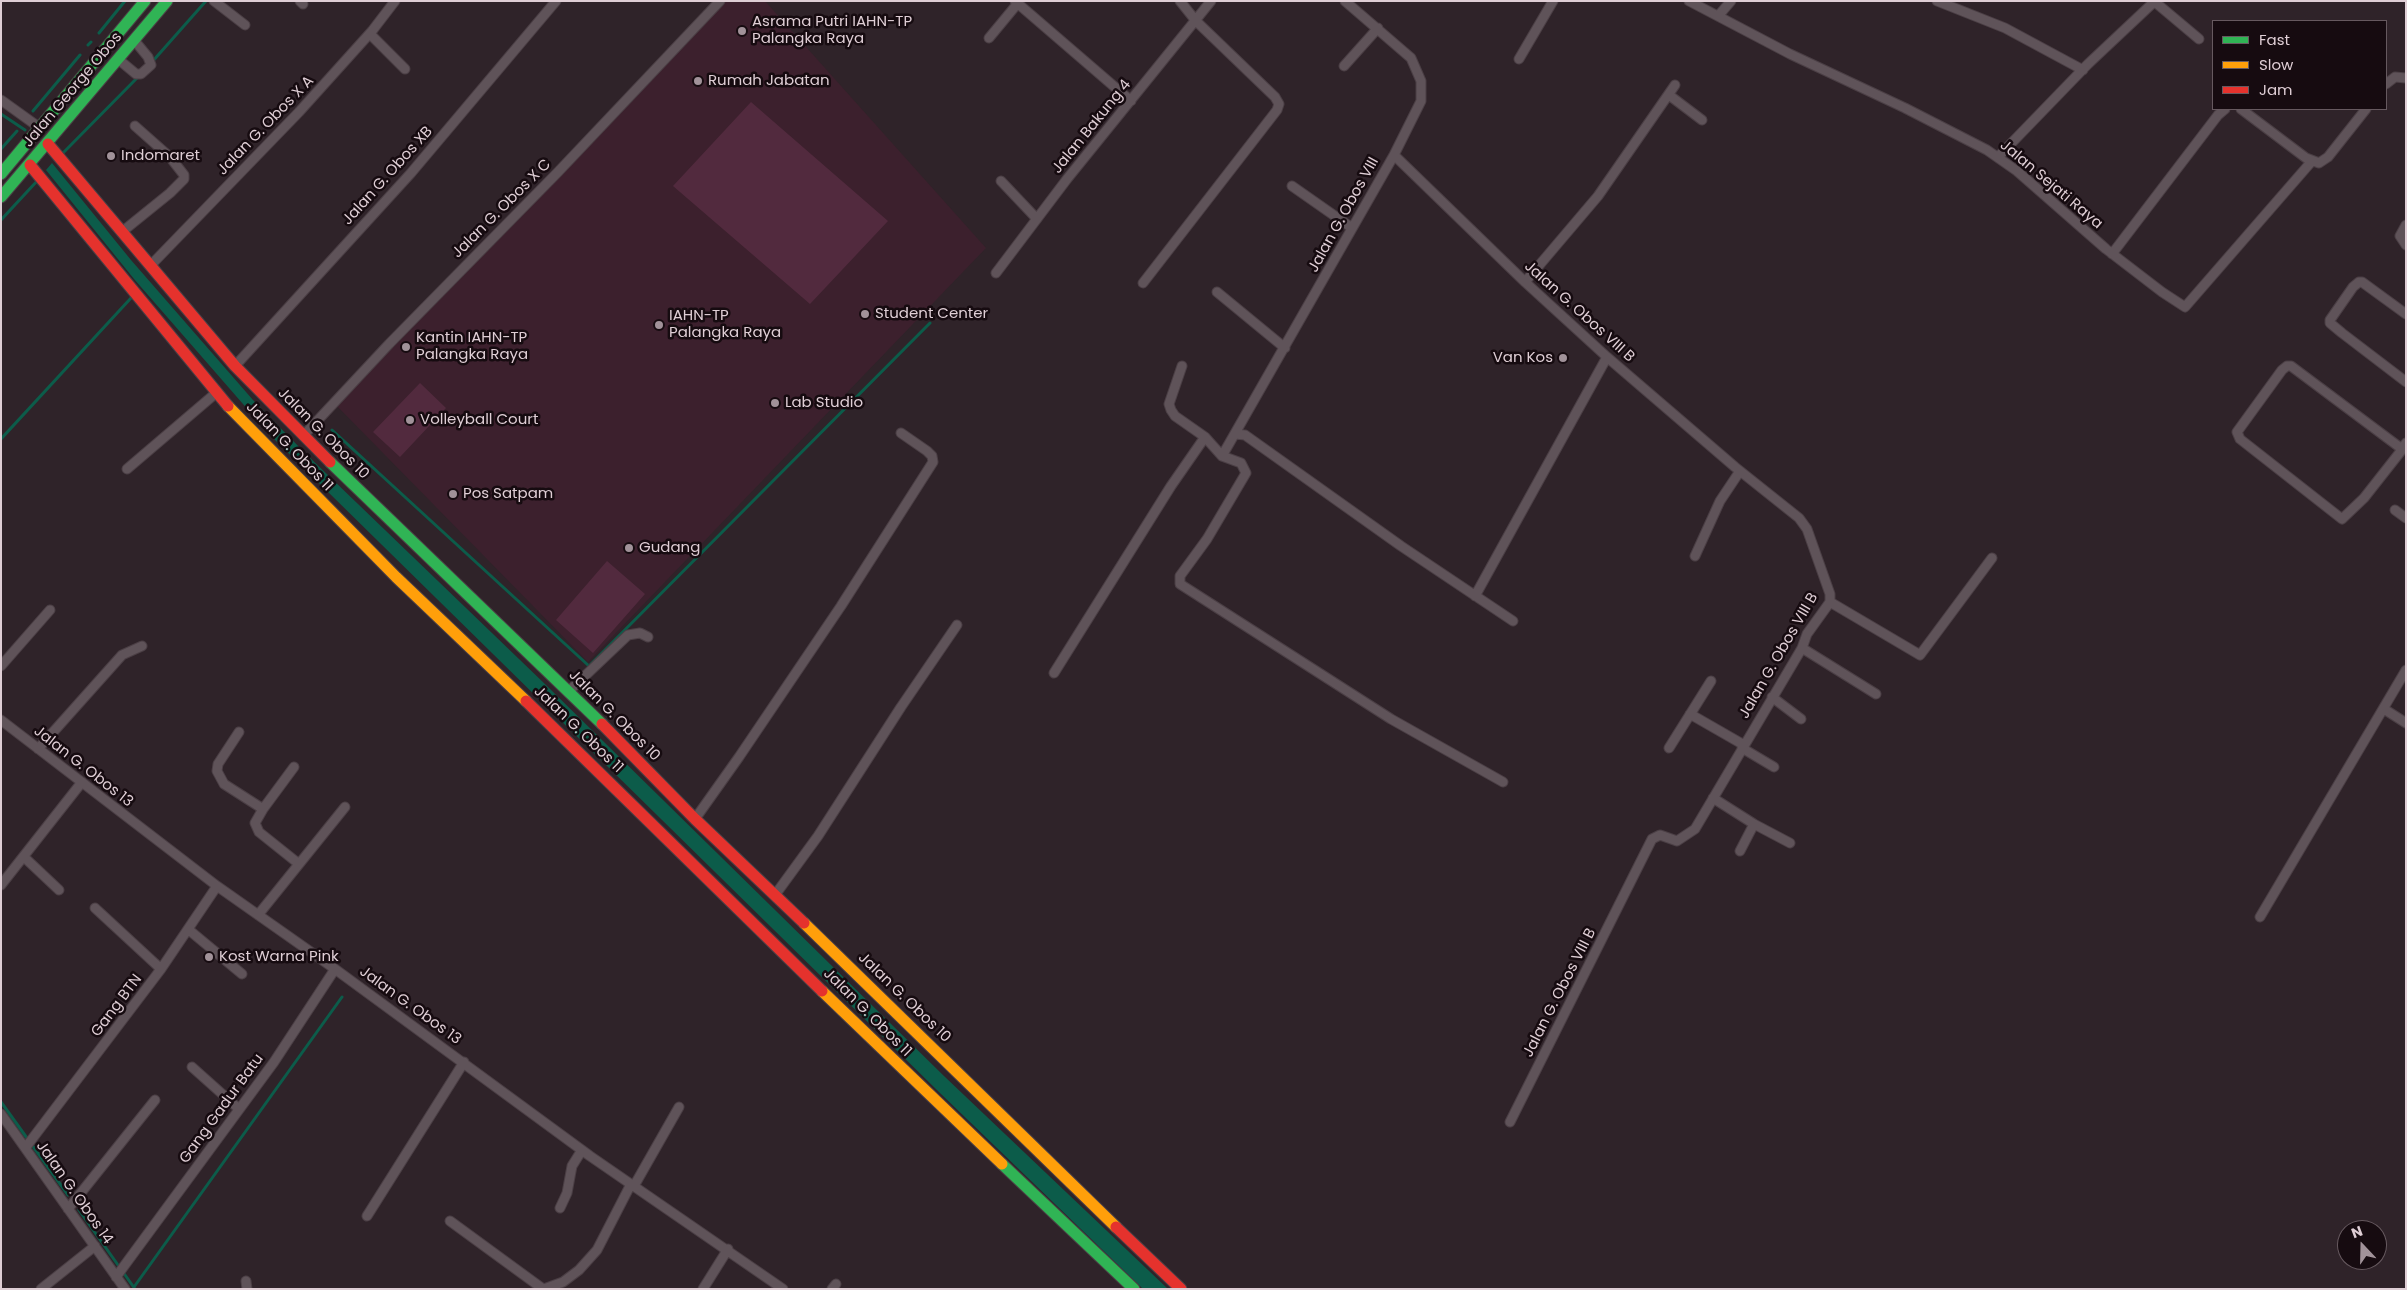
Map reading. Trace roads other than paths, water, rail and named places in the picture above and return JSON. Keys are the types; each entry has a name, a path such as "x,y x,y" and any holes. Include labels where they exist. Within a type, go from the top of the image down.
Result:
{"street":[{"name":"Jalan George Obos","path":"1,174 145,1"},
{"name":"Jalan George Obos","path":"1,197 36,172 48,144 167,1"},
{"path":"214,1 245,25"},
{"name":"Jalan G. Obos X A","path":"150,265 300,112 370,34 395,1"},
{"name":"Jalan G. Obos XB","path":"235,366 411,173 556,1"},
{"name":"Jalan G. Obos X C","path":"303,436 389,344 558,172 720,1"},
{"path":"1143,284 1279,108 1275,97 1196,21 1180,1"},
{"name":"Jalan Bakung 4","path":"996,273 1067,179 1211,1"},
{"name":"Jalan G. Obos VIII","path":"1222,456 1394,155 1421,102 1422,87 1420,73 1412,58 1345,1"},
{"path":"1519,59 1553,1"},
{"name":"Jalan Sejati Raya","path":"1689,1 1719,15 1790,54 1906,108 1998,157 2112,254 2185,307 2312,162"},
{"path":"1719,15 1731,1"},
{"path":"1937,1 2005,28 2083,70"},
{"path":"990,38 1017,2 1131,101"},
{"path":"1998,157 2083,70 2155,2 2198,39"},
{"path":"1344,66 1378,28"},
{"path":"370,34 405,69"},
{"path":"118,59 136,74 141,74 151,65 148,57 134,40"},
{"path":"2387,83 2395,77 2406,78"},
{"path":"1524,282 1598,196 1675,85"},
{"path":"1669,95 1702,120"},
{"path":"1,100 40,128"},
{"path":"2112,254 2218,115 2224,110"},
{"path":"2242,110 2312,162 2319,163 2328,157 2365,110"},
{"path":"123,231 170,193 184,179 184,175 170,157 135,126"},
{"name":"Jalan G. Obos 10","path":"48,144 235,366 303,436 569,691 695,819 1181,1289"},
{"name":"Jalan G. Obos VIII B","path":"1394,155 1524,282 1740,471 1800,518 1807,528 1828,585 1830,602 1807,634 1802,648 1695,829 1677,841 1660,836 1652,839 1510,1122"},
{"name":"Jalan G. Obos 11","path":"36,172 216,393 268,449 396,577 477,653 928,1094 1134,1289"},
{"path":"1001,181 1037,219"},
{"path":"1292,186 1352,228"},
{"path":"2406,225 2400,236 2406,245"},
{"path":"2406,314 2367,285 2359,282 2352,286 2330,320 2330,323 2342,333 2406,382"},
{"path":"1217,292 1285,348"},
{"path":"1475,596 1607,356"},
{"path":"1182,366 1169,404 1176,416 1205,436 1222,456 1241,463 1246,469 1245,476 1206,539 1180,576 1179,580 1183,587 1391,719 1503,782"},
{"path":"2287,366 2292,366 2404,446 2364,498 2342,519 2240,439 2237,432 2241,423 2282,370 2287,366"},
{"path":"127,469 216,393"},
{"path":"695,819 740,758 933,462 932,456 927,451 901,433"},
{"path":"1236,434 1246,435 1401,546 1513,621"},
{"path":"1054,673 1171,486 1205,436"},
{"path":"1695,556 1720,501 1740,471"},
{"path":"2395,510 2406,518"},
{"path":"1830,602 1920,655 1992,558"},
{"path":"1,666 50,610"},
{"path":"775,895 818,836 901,707 957,625"},
{"path":"569,691 628,635 640,633 648,637"},
{"path":"38,749 122,655 142,646"},
{"path":"1802,648 1876,694"},
{"path":"2260,918 2406,670"},
{"path":"1669,748 1711,681"},
{"path":"1772,697 1801,719"},
{"path":"2384,708 2406,723"},
{"path":"1690,714 1743,746 1774,768"},
{"name":"Jalan G. Obos 13","path":"1,720 217,886 336,968 582,1150 728,1249 783,1289"},
{"path":"239,732 218,764 217,772 224,784 263,809"},
{"path":"294,767 255,823 259,832 299,864"},
{"path":"1,885 82,782"},
{"path":"1713,798 1754,824 1790,843"},
{"path":"258,915 345,808"},
{"path":"1740,851 1754,824"},
{"path":"24,857 59,890"},
{"name":"Gang BTN","path":"26,1147 34,1139 161,970 217,886"},
{"path":"95,908 161,970"},
{"path":"189,930 242,974"},
{"name":"Gang Gadur Batu","path":"116,1276 274,1062 336,968"},
{"path":"367,1216 464,1062"},
{"path":"192,1066 239,1109"},
{"path":"68,1209 155,1100"},
{"path":"450,1221 543,1289 563,1282 579,1270 597,1250 632,1185 679,1107"},
{"name":"Jalan G. Obos 14","path":"1,1114 125,1289"},
{"path":"560,1208 567,1193 572,1166 582,1150"},
{"path":"41,1289 95,1246"},
{"path":"703,1289 728,1249"}],"waterway":[{"path":"99,33 125,1"},
{"path":"152,62 206,1"},
{"path":"88,45 91,42"},
{"path":"33,111 80,55"},
{"path":"61,155 139,76"},
{"path":"1,114 25,130"},
{"path":"1,149 17,131"},
{"path":"1,220 38,180"},
{"path":"1,439 131,298"},
{"path":"332,430 589,666 930,323"},
{"path":"134,1287 342,997"},
{"path":"1,1102 68,1195"},
{"path":"79,1210 135,1289"}],"place":[{"name":"Asrama Putri IAHN-TP Palangka Raya","path":"742,31"},
{"name":"Rumah Jabatan","path":"698,81"},
{"name":"Indomaret","path":"111,156"},
{"name":"Student Center","path":"865,314"},
{"name":"IAHN-TP Palangka Raya","path":"659,325"},
{"name":"Kantin IAHN-TP Palangka Raya","path":"406,347"},
{"name":"Van Kos","path":"1563,358"},
{"name":"Lab Studio","path":"775,403"},
{"name":"Volleyball Court","path":"410,420"},
{"name":"Pos Satpam","path":"453,494"},
{"name":"Gudang","path":"629,548"},
{"name":"Kost Warna Pink","path":"209,957"}]}
